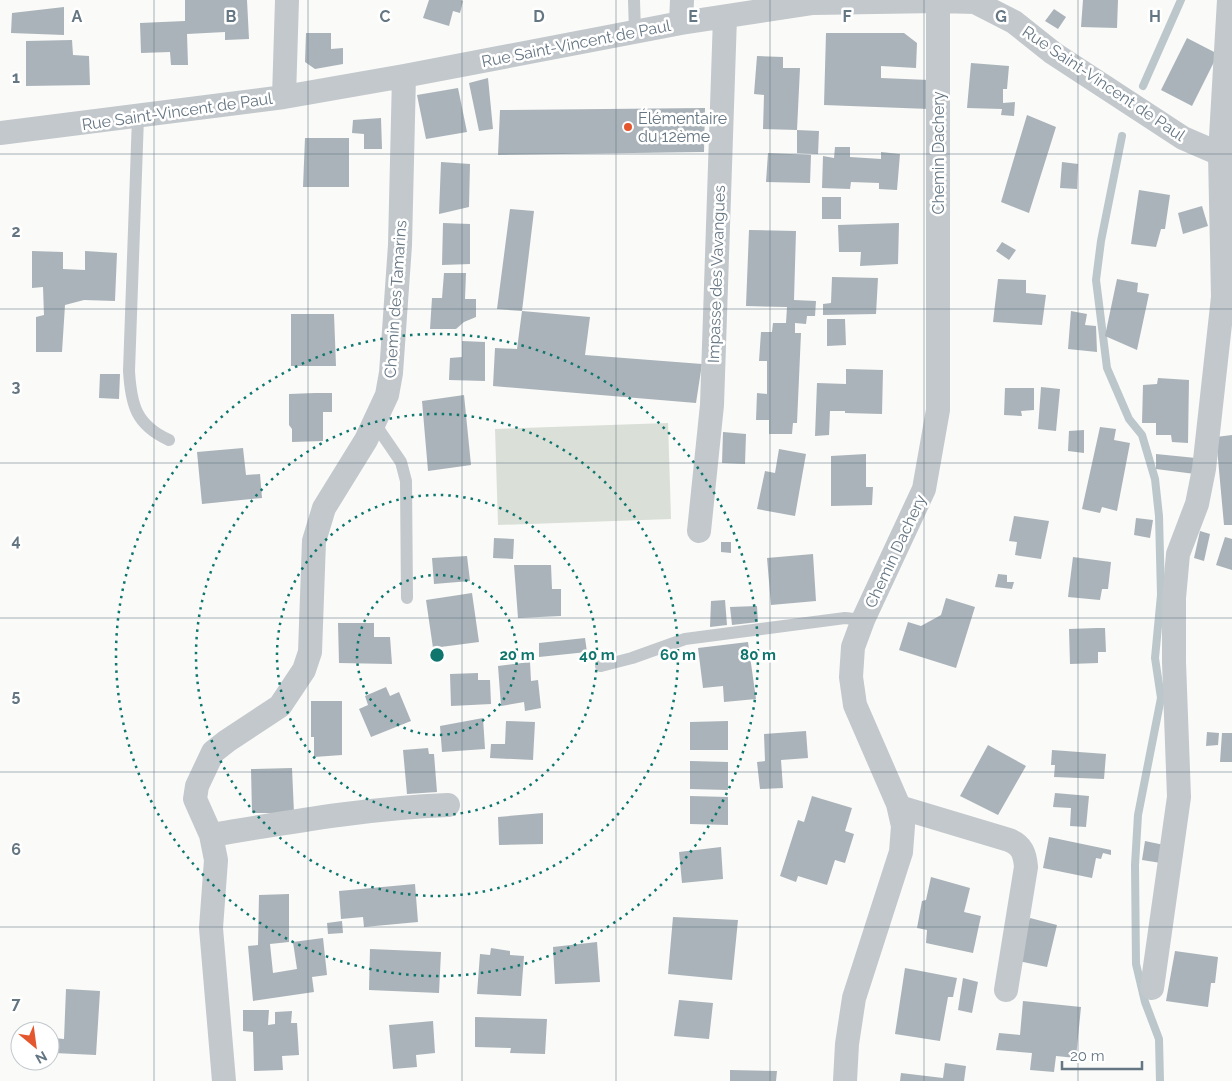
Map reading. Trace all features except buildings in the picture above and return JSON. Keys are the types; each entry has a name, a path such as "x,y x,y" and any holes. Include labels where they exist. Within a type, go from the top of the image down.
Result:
{"street":[{"path":"284,97 287,0"},
{"path":"681,24 682,0"},
{"name":"Rue Saint-Vincent de Paul","path":"0,133 284,97 725,16 813,3 938,0 975,2 1014,22 1053,53 1183,138 1226,155"},
{"name":"Chemin Dachery","path":"845,1081 847,1044 854,998 901,852 903,826 899,807 890,782 855,706 850,677 853,654 863,620 924,489 938,410 938,0"},
{"path":"1152,988 1179,797 1174,662 1174,598 1178,554 1197,504 1204,469 1223,296 1229,0"},
{"name":"Impasse des Vavangues","path":"699,531 712,405 725,16"},
{"name":"Chemin des Tamarins","path":"224,1081 211,928 216,860 211,836 195,799 197,786 213,752 280,706 304,670 310,652 314,541 318,524 324,508 375,424 387,395 391,373 400,245 404,76"},
{"path":"211,836 342,813 399,807 448,805"},
{"path":"899,807 1009,840 1017,843 1022,850 1026,867 1006,990"}],"lane":[{"path":"634,0 635,32"},
{"path":"138,117 129,371 130,393 135,410 143,422 156,434 169,440"},
{"path":"375,424 401,462 406,481 407,598"},
{"path":"601,666 632,658 685,639 845,618 863,620"}],"shaded area":[{"path":"668,423 671,519 498,525 495,429"}],"waterway":[{"path":"1143,86 1181,0"},
{"path":"1122,136 1101,241 1096,280 1107,368 1129,419 1142,435 1155,479 1159,516 1161,595 1155,658 1161,698 1138,815 1135,865 1136,964 1145,1002 1159,1039 1160,1081"}],"place":[{"name":"Élémentaire du 12ème","path":"628,127"}]}
